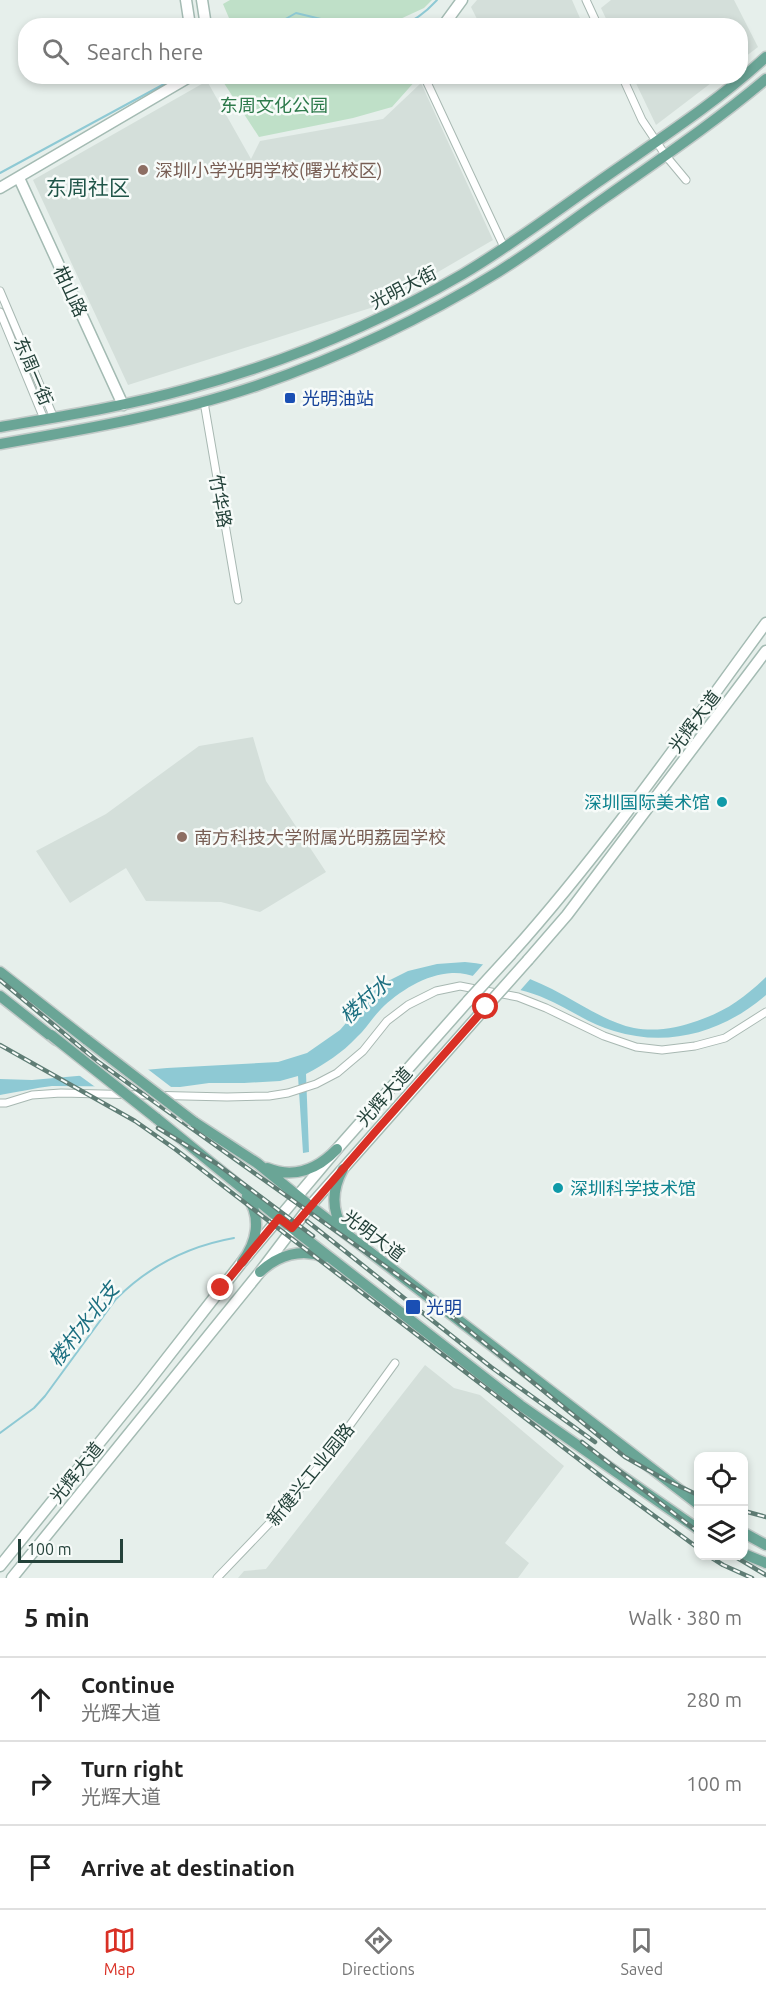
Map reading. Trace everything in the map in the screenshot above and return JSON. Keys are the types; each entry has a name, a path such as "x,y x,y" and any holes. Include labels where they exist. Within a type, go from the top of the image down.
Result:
{"main road":[{"path":"186,0 189,18"},
{"path":"202,0 205,18"},
{"path":"449,18 462,0"},
{"name":"光明大街","path":"748,71 766,57"},
{"name":"光明大街","path":"0,444 124,422 204,402 322,362 380,336 499,271 666,156 766,79"},
{"path":"0,188 178,84"},
{"name":"光明大街","path":"0,427 123,405 218,381 315,346 403,306 462,274 504,247 656,142 732,84"},
{"name":"柑山路","path":"19,178 123,405"},
{"name":"光辉大道","path":"0,1566 297,1195 540,921 604,841 766,623"},
{"name":"光辉大道","path":"12,1578 260,1272 310,1206 567,915 766,651"},
{"name":"光明大道","path":"0,972 195,1122 257,1163 694,1500"},
{"path":"0,996 92,1068"},
{"path":"51,1035 237,1185 520,1406 694,1526"},
{"path":"257,1163 277,1172 300,1172 314,1168 336,1149"},
{"path":"343,1170 334,1191 334,1203 339,1221 349,1236"},
{"path":"237,1185 251,1201 256,1222 253,1244 242,1262"},
{"path":"260,1272 274,1261 301,1253 320,1255 337,1263"},
{"path":"748,1535 766,1545"},
{"path":"748,1556 766,1563"}],"street":[{"path":"586,0 594,18"},
{"path":"428,84 504,247"},
{"path":"626,84 642,120 666,156 686,180"},
{"name":"东周一街","path":"0,291 3,305 49,418"},
{"name":"东周一街","path":"0,312 49,418"},
{"name":"竹华路","path":"204,402 238,600"},
{"path":"0,1103 32,1095 61,1093 227,1097 288,1093 316,1084 337,1073 363,1051 387,1021 408,1005 436,991 460,986 518,998 546,1008 604,1036 636,1047 662,1050 695,1046 725,1038 766,1012"},
{"name":"新健兴工业园路","path":"217,1578 283,1509 326,1458 395,1363"}],"shaded area":[{"path":"477,0 572,0 580,18 476,18 471,7"},
{"path":"611,0 734,0 743,18 606,18 601,8"},
{"path":"748,27 758,47 748,55"},
{"path":"202,84 209,84 251,159 260,141 383,119 421,84 493,240 383,304 128,385 33,180"},
{"path":"636,84 710,84 656,125"},
{"name":"南方科技大学附属光明荔园学校","path":"253,737 266,781 326,872 260,912 221,902 146,901 126,868 70,903 36,851 106,814 199,746"},
{"path":"425,1365 454,1388 480,1395 564,1466 505,1543 529,1563 518,1578 238,1578 244,1571 266,1569"}],"green space":[{"path":"230,0 432,0 424,8 402,18 229,18 223,4"},
{"name":"东周文化公园","path":"225,84 413,84 392,107 353,118 259,137"}],"water":[{"path":"465,962 487,965 520,975 613,1021 642,1029 674,1027 717,1013 734,1003 766,977 766,995 732,1019 714,1027 675,1037 655,1038 635,1036 605,1028 529,992 471,975 442,974 423,980 396,996 345,1048 306,1074 309,1152 303,1153 298,1076 280,1081 209,1083 180,1087 52,1086 0,1095 0,1079 32,1080 167,1068 278,1062 307,1053 340,1030 378,986 408,971 437,964"}],"pier":[{"path":"486,961 532,977 517,994 470,979"},
{"path":"145,1067 175,1090 98,1089 76,1073"}],"waterway":[{"path":"416,18 437,0"},
{"path":"287,18 296,13 317,18"},
{"path":"0,173 164,84"},
{"name":"楼村水北支","path":"0,1433 34,1408 45,1396 116,1299 128,1288 156,1268 185,1252 234,1238"}],"railway":[{"path":"0,980 97,1061 423,1293 625,1457 694,1493"},
{"path":"0,1045 135,1121 175,1149 611,1484 694,1545"},
{"path":"158,1128 217,1164 313,1236"},
{"path":"307,1221 491,1367 595,1442"},
{"path":"582,1442 694,1529"},
{"path":"748,1512 766,1517"},
{"path":"715,1560 752,1578"},
{"path":"741,1560 766,1575"}],"place":[{"name":"深圳小学光明学校(曙光校区)","path":"143,170"},
{"name":"光明油站","path":"290,398"},
{"name":"深圳国际美术馆","path":"722,802"},
{"name":"南方科技大学附属光明荔园学校","path":"182,837"},
{"name":"深圳科学技术馆","path":"558,1188"},
{"name":"光明","path":"413,1307"}],"district":[{"name":"东周社区","path":"88,187"}],"route":[{"path":"221,1288 279,1218 292,1228 486,1007"}],"water label":[{"name":"楼村水","path":"365,999"}]}
